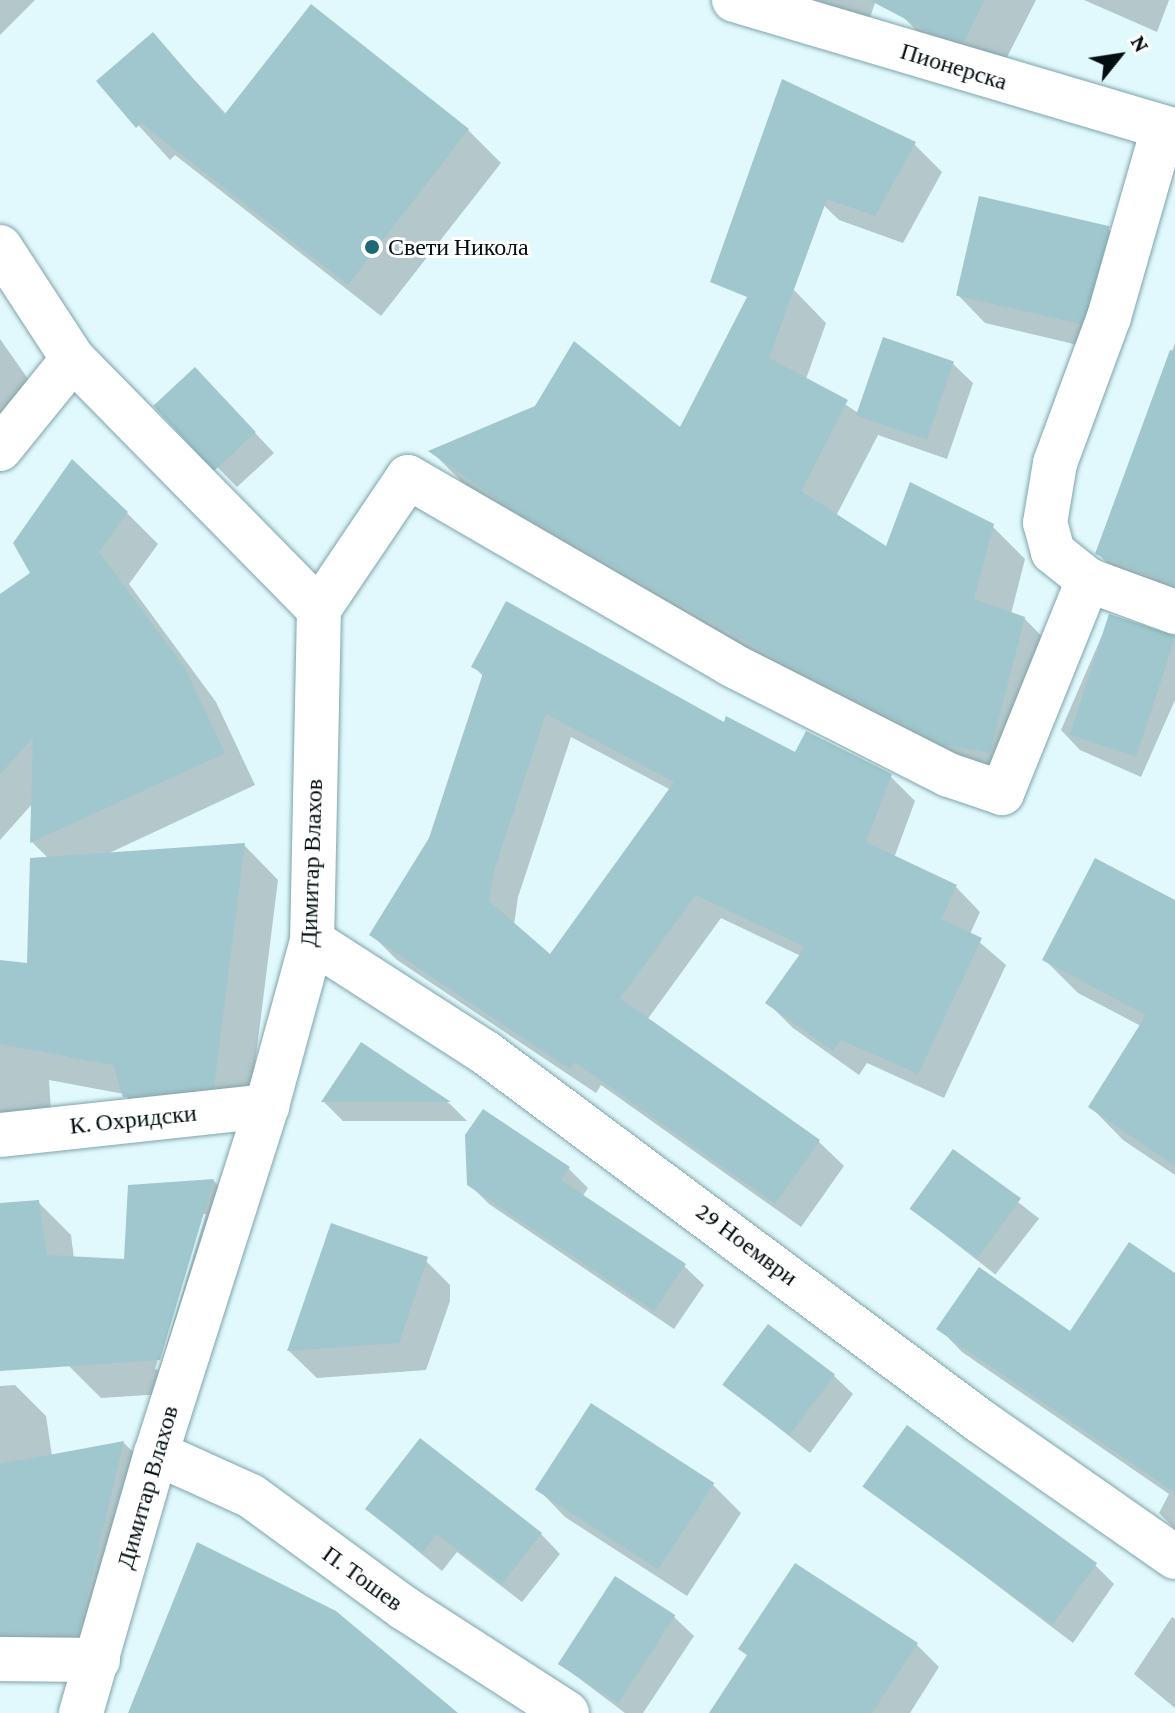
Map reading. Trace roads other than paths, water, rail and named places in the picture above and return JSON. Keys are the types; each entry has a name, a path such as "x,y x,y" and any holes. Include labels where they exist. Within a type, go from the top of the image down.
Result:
{"street":[{"name":"Пионерска","path":"734,0 820,12 1169,130"},
{"path":"1169,130 1109,317 1055,463 1045,523 1053,552 1088,580 1175,612"},
{"path":"0,247 73,359 319,609 408,477 730,664 949,775 1002,793 1088,580"},
{"path":"0,449 73,359"},
{"name":"Димитар Влахов","path":"81,1713 156,1453 267,1106 312,941 319,609"},
{"name":"29 Ноември","path":"312,941 486,1053 980,1421 1175,1557"},
{"name":"К. Охридски","path":"0,1135 267,1106"},
{"name":"П. Тошев","path":"156,1453 251,1496 404,1608 567,1713"},
{"path":"0,1659 98,1660"}],"place":[{"name":"Свети Никола","path":"372,247"}]}
